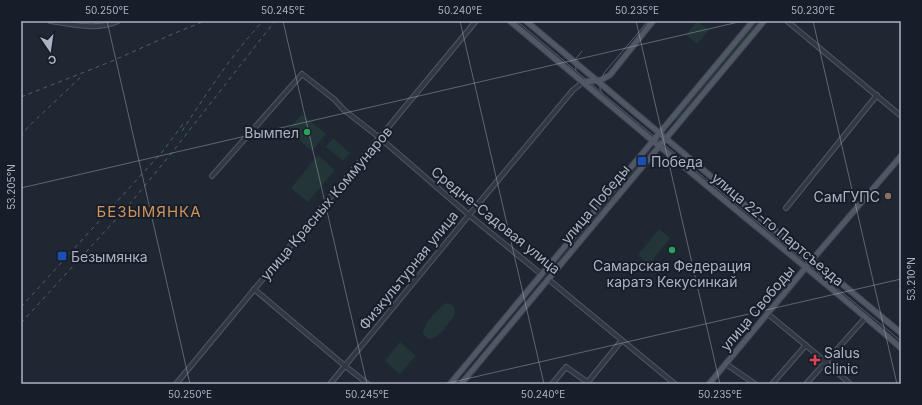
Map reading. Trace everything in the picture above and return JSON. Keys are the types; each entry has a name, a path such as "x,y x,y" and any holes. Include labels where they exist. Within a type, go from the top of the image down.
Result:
{"main road":[{"name":"улица 22-го Партсъезда","path":"510,21 866,317 901,348"},
{"name":"улица 22-го Партсъезда","path":"526,21 901,333"},
{"path":"583,82 601,80 610,75 653,21"},
{"name":"улица Победы","path":"450,384 752,21"},
{"name":"улица Победы","path":"461,384 764,21"},
{"path":"674,116 674,122 680,120"},
{"path":"639,157 646,156 646,162"},
{"name":"улица Свободы","path":"709,384 901,156"},
{"name":"Средне-Садовая улица","path":"541,274 548,279"}],"street":[{"path":"50,21 84,26 100,26 112,24 118,21"},
{"name":"улица Красных Коммунаров","path":"176,384 476,21"},
{"path":"787,21 901,116"},
{"name":"Средне-Садовая улица","path":"212,176 302,74 380,138 468,215 541,274"},
{"name":"Физкультурная улица","path":"330,384 468,215 573,90 583,82"},
{"path":"786,208 877,96"},
{"name":"Средне-Садовая улица","path":"548,279 675,384"},
{"path":"254,289 368,384"},
{"path":"768,314 850,384"},
{"path":"806,384 866,317"},
{"path":"552,384 566,367 589,383 622,340"},
{"path":"772,384 806,345"},
{"path":"726,364 755,384"}],"shaded area":[{"path":"697,21 709,30 697,44 686,35"},
{"path":"756,21 759,21 677,120 675,119"},
{"name":"Вымпел","path":"302,114 326,134 312,151 288,130"},
{"path":"333,138 350,153 343,161 326,147"},
{"path":"318,155 335,170 308,202 291,188"},
{"path":"642,159 643,160 549,273 548,272"},
{"path":"659,229 670,238 649,264 638,255"},
{"path":"447,303 454,307 455,314 440,333 434,338 428,339 423,332 426,325 432,316"},
{"path":"400,342 416,356 400,374 385,361"}],"tram line":[{"path":"517,21 901,341"},
{"path":"602,93 600,84 604,73 648,21"},
{"path":"576,70 575,60 582,51"}],"railway":[{"path":"21,97 110,62 205,21"},
{"path":"182,131 230,60 263,21"},
{"path":"21,323 129,205 275,21"},
{"path":"21,137 28,127 83,75"},
{"path":"21,307 163,151 183,124"}],"place":[{"name":"Вымпел","path":"307,132"},
{"name":"Победа","path":"642,161"},
{"name":"СамГУПС","path":"888,196"},
{"name":"Самарская Федерация каратэ Кекусинкай","path":"672,250"},
{"name":"Безымянка","path":"62,256"},
{"name":"Salus clinic","path":"815,360"}],"district":[{"name":"БЕЗЫМЯНКА","path":"149,211"}]}
